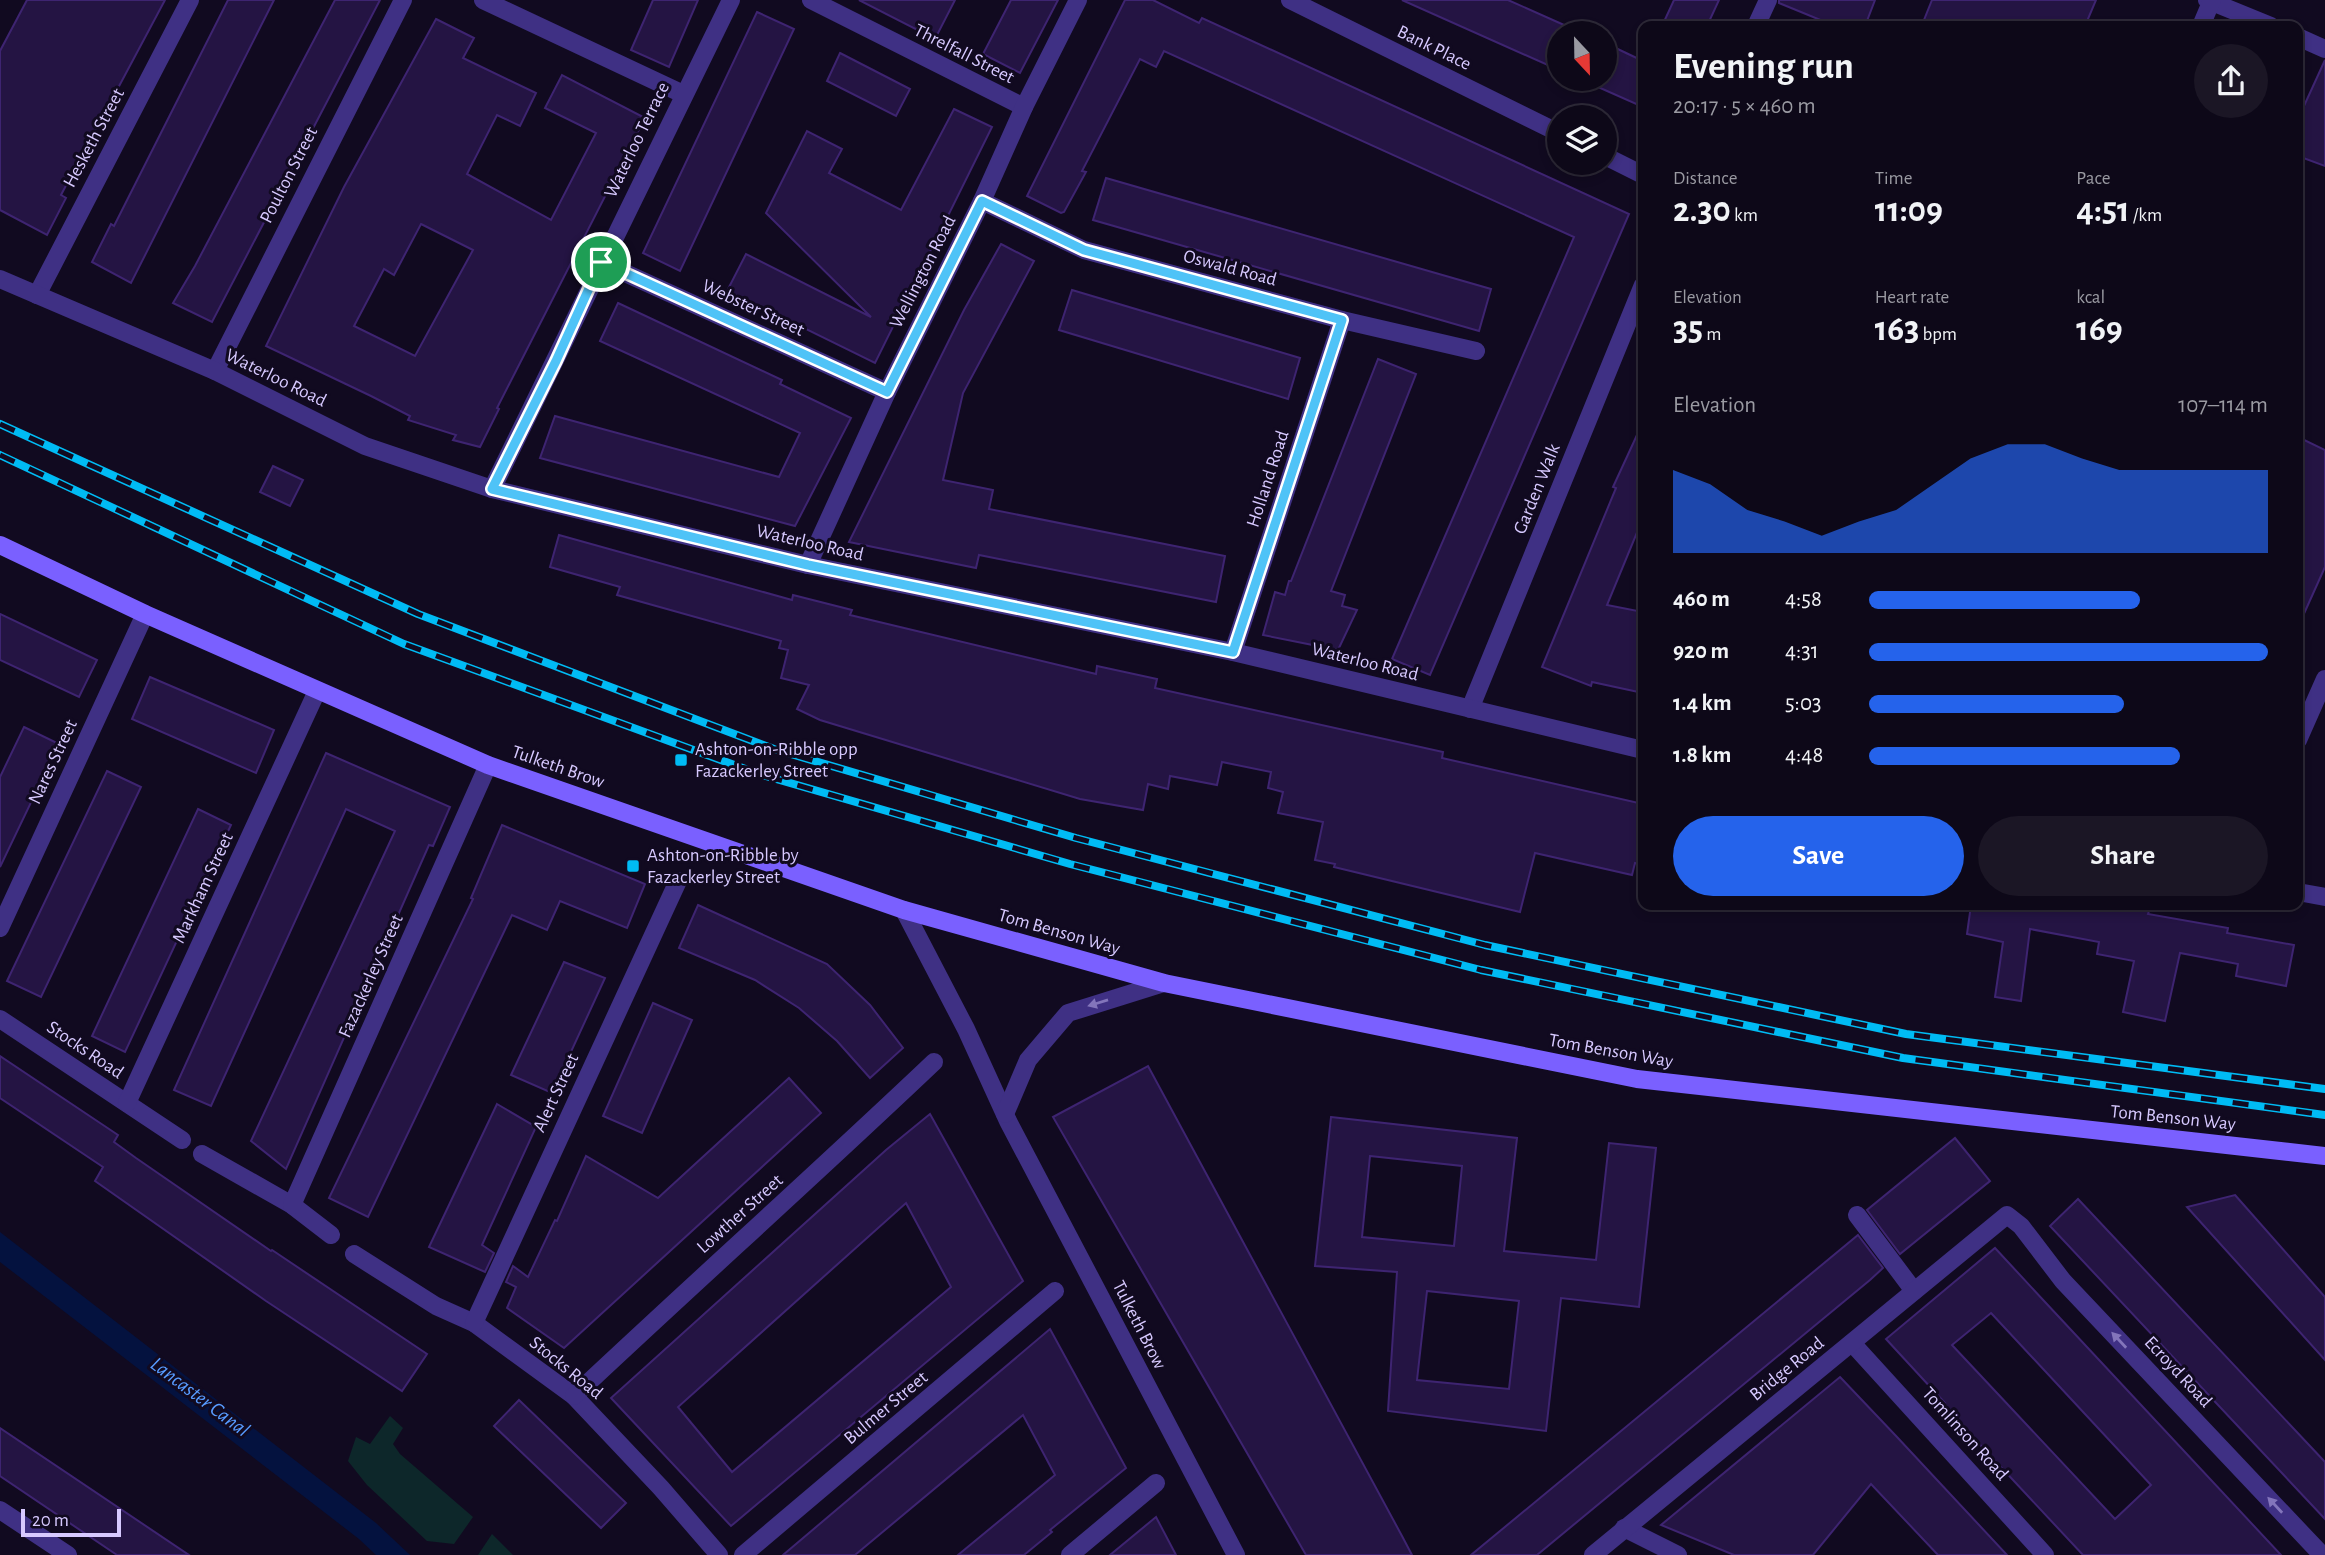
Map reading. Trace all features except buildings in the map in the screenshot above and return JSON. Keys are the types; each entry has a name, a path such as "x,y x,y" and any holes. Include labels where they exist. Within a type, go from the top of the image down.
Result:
{"main road":[{"name":"Tulketh Brow","path":"0,545 145,614 488,765 904,910"},
{"name":"Tom Benson Way","path":"904,910 1164,983 1637,1079 2325,1156"}],"street":[{"name":"Hesketh Street","path":"37,295 190,0"},
{"name":"Poulton Street","path":"215,371 403,0"},
{"path":"483,0 683,94"},
{"name":"Waterloo Terrace","path":"492,489 731,0"},
{"name":"Threlfall Street","path":"811,0 1024,107"},
{"name":"Wellington Road","path":"808,565 887,392 1078,0"},
{"name":"Bank Place","path":"1290,0 1547,127"},
{"path":"1758,21 1768,0"},
{"path":"2203,21 2210,1 2258,21"},
{"path":"2303,39 2325,49"},
{"path":"1617,162 1638,172"},
{"name":"Oswald Road","path":"982,201 1084,250 1342,320 1476,351"},
{"name":"Webster Street","path":"601,262 887,392"},
{"name":"Waterloo Road","path":"0,279 215,371 365,446 492,489 808,565 1233,652 1638,749"},
{"name":"Garden Walk","path":"1470,709 1638,297"},
{"name":"Holland Road","path":"1233,652 1342,320"},
{"name":"Nares Street","path":"0,928 145,614"},
{"path":"2303,729 2325,679"},
{"name":"Markham Street","path":"127,1102 317,691"},
{"name":"Fazackerley Street","path":"292,1205 488,765"},
{"name":"Alert Street","path":"474,1323 678,881"},
{"path":"2303,893 2325,897"},
{"name":"Tulketh Brow","path":"904,910 966,1029 1006,1114 1236,1555"},
{"path":"1006,1114 1028,1060 1068,1013 1164,983"},
{"name":"Stocks Road","path":"0,1018 182,1140"},
{"name":"Lowther Street","path":"574,1396 934,1062"},
{"path":"202,1154 292,1205 331,1235"},
{"path":"1857,1215 1914,1291"},
{"name":"Bridge Road","path":"1592,1555 2007,1215"},
{"name":"Ecroyd Road","path":"2007,1215 2021,1226 2063,1281 2322,1555"},
{"name":"Stocks Road","path":"354,1254 436,1306 474,1323 574,1396 661,1488 719,1555"},
{"name":"Bulmer Street","path":"743,1555 1055,1291"},
{"name":"Tomlinson Road","path":"1852,1343 2045,1555"},
{"path":"1070,1555 1156,1483"},
{"path":"0,1510 68,1555"},
{"path":"1624,1528 1678,1555"}],"green space":[{"path":"390,1416 403,1428 393,1444 400,1454 473,1517 454,1544 427,1541 367,1485 348,1461 356,1437 370,1444"},
{"path":"492,1534 513,1555 478,1555"}],"water":[{"name":"Lancaster Canal","path":"0,1232 376,1523 410,1555 376,1555 359,1539 0,1262"}],"railway":[{"path":"0,424 418,614 774,749 1076,838 1485,945 1906,1034 2325,1089"},
{"path":"0,455 404,644 759,774 1070,864 1481,970 1903,1058 2325,1115"}],"place":[{"name":"Ashton-on-Ribble opp Fazackerley Street","path":"681,760"},
{"name":"Ashton-on-Ribble by Fazackerley Street","path":"633,866"}],"route":[{"path":"982,201 1084,250 1342,320 1233,652 808,565 492,489 556,361 601,262 887,392 982,201"}]}
